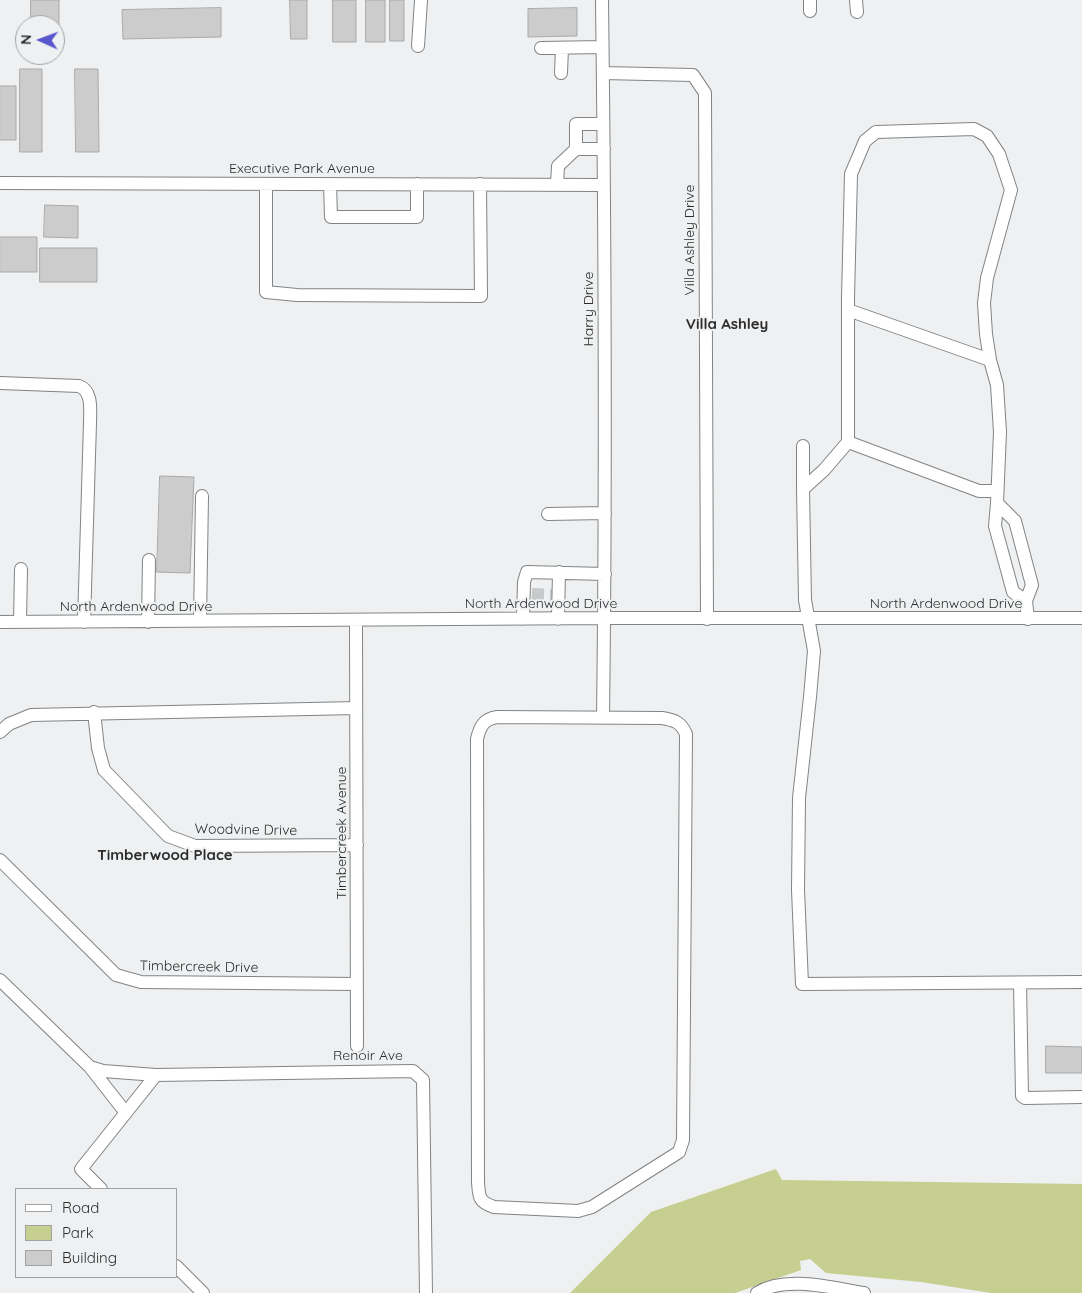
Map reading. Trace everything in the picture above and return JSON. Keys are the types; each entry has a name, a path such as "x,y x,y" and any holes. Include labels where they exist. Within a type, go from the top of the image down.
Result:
{"street":[{"path":"418,46 420,0"},
{"name":"Harry Drive","path":"602,0 605,513 603,718"},
{"path":"541,48 602,47"},
{"path":"562,48 562,73"},
{"name":"Villa Ashley Drive","path":"603,73 693,75 705,93 707,619"},
{"path":"576,149 576,124 604,124"},
{"path":"803,489 824,470 848,442 851,174 865,141 876,132 974,129 987,136 999,154 1011,190 986,286 984,302 990,360 997,385 1000,432 995,526 1013,592 1026,601"},
{"path":"557,184 558,166 576,149 604,149"},
{"name":"Executive Park Avenue","path":"0,183 604,184"},
{"path":"266,184 266,292 297,295 481,296 480,184"},
{"path":"330,184 331,217 417,217 417,184"},
{"path":"848,310 990,360"},
{"path":"0,383 78,386 85,390 88,395 90,423 84,622"},
{"path":"848,442 997,497 1015,521 1032,585 1026,601 1028,618"},
{"path":"803,446 805,600 814,650 799,798 798,890 802,984 1082,982"},
{"path":"200,621 202,496"},
{"path":"548,514 605,513"},
{"path":"148,622 149,560"},
{"path":"20,622 21,569"},
{"path":"523,619 528,591 527,572 605,574"},
{"path":"558,619 556,592 559,572"},
{"name":"North Ardenwood Drive","path":"0,622 605,618 1082,618"},
{"name":"Timbercreek Avenue","path":"356,621 357,1046"},
{"path":"0,732 9,724 31,715 94,712 356,708"},
{"name":"Woodvine Drive","path":"94,712 98,748 104,770 168,836 195,846 357,845"},
{"path":"489,718 603,718 662,718 678,721 686,734 683,1140 679,1152 592,1207 578,1211 494,1207 484,1204 479,1197 478,1182 477,739 483,723 489,718"},
{"name":"Timbercreek Drive","path":"0,860 116,975 141,982 357,984"},
{"path":"0,980 90,1068 126,1113"},
{"path":"1020,983 1022,1096 1026,1098 1082,1098"},
{"name":"Renoir Ave","path":"90,1068 103,1071 156,1075 413,1071 423,1080 426,1293"},
{"path":"100,1188 81,1169 156,1075"},
{"path":"178,1268 203,1293"},
{"path":"757,1293 766,1287 794,1283 864,1293"}],"green space":[{"path":"776,1169 782,1180 1082,1184 1082,1293 991,1293 921,1282 826,1273 810,1259 800,1261 801,1270 735,1293 570,1293 651,1212"}],"building":[{"path":"31,0 59,0 59,15 31,15"},
{"path":"290,0 307,0 307,39 291,39"},
{"path":"333,0 356,0 356,42 333,42"},
{"path":"366,0 385,0 385,42 366,42"},
{"path":"390,0 404,0 404,41 390,41"},
{"path":"221,8 221,37 123,39 122,10"},
{"path":"577,8 577,36 528,37 528,9"},
{"path":"20,69 42,69 42,152 20,152"},
{"path":"75,69 98,69 99,152 76,152"},
{"path":"0,86 16,86 16,140 0,140"},
{"path":"45,205 78,206 78,238 44,237"},
{"path":"0,237 37,237 37,272 0,272"},
{"path":"40,248 97,248 97,282 40,282"},
{"path":"160,476 194,477 190,573 157,572"},
{"path":"1046,1046 1082,1047 1082,1073 1046,1073"}],"tunnel":[{"path":"532,594 555,595"}],"district":[{"name":"Villa Ashley","path":"727,324"},
{"name":"Timberwood Place","path":"165,855"}]}
